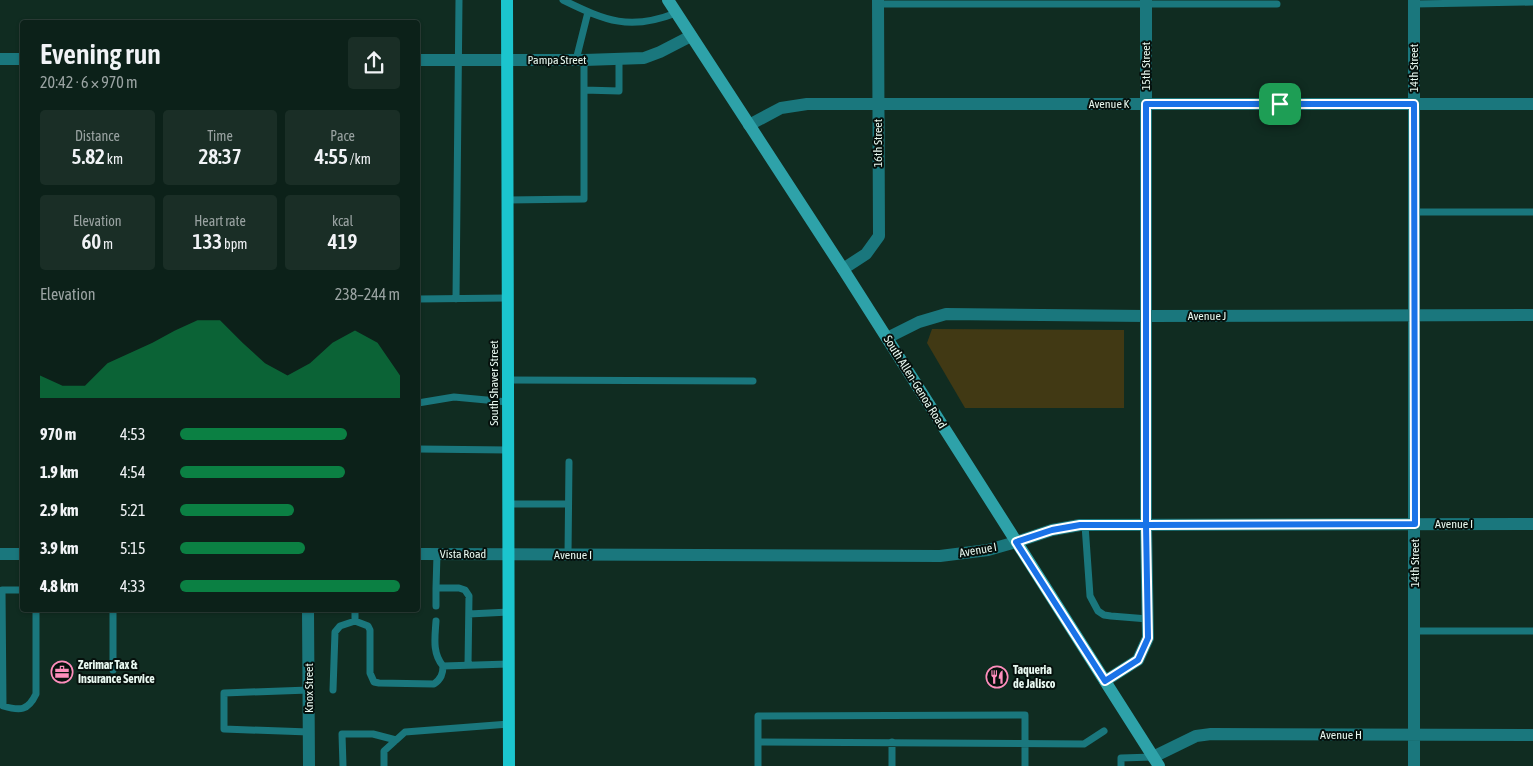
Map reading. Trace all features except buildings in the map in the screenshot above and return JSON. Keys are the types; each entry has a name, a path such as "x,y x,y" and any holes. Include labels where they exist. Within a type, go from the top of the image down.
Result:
{"main road":[{"name":"South Shaver Street","path":"507,0 509,766"},
{"name":"South Allen-Genoa Road","path":"668,0 843,269 1156,761"}],"street":[{"name":"16th Street","path":"843,269 866,254 878,236 878,2"},
{"name":"15th Street","path":"1105,681 1138,660 1148,638 1146,525 1146,2"},
{"name":"14th Street","path":"1414,2 1414,766"},
{"name":"Pampa Street","path":"420,60 619,60 644,58 691,36"},
{"path":"0,59 20,59"},
{"name":"Avenue K","path":"749,125 781,108 808,104 1533,104"},
{"name":"Avenue J","path":"887,338 919,322 946,314 1146,316 1533,315"},
{"name":"Avenue I","path":"509,554 940,556 988,550 1052,530 1085,525 1533,524"},
{"path":"0,554 20,554"},
{"name":"Vista Road","path":"420,554 509,554"},
{"name":"Knox Street","path":"308,612 309,766"},
{"name":"Avenue H","path":"1156,761 1196,736 1212,734 1533,735"}],"lane":[{"path":"456,299 459,0"},
{"path":"563,0 588,12 615,21 645,23 676,13"},
{"path":"878,2 1277,4"},
{"path":"1414,2 1533,2"},
{"path":"507,200 584,199 584,90 580,60 588,12"},
{"path":"584,90 619,91 619,60"},
{"path":"1414,212 1533,212"},
{"path":"420,299 507,298"},
{"path":"508,380 753,381"},
{"path":"420,403 454,398 508,402"},
{"path":"420,449 508,450"},
{"path":"568,555 569,462"},
{"path":"509,504 568,504"},
{"path":"1085,525 1090,596 1098,610 1104,615 1148,619"},
{"path":"436,606 437,554"},
{"path":"436,588 460,588 465,590 469,596 468,665"},
{"path":"20,590 2,590 3,706 24,708 32,704 36,694 36,612"},
{"path":"113,612 113,670"},
{"path":"355,612 355,621"},
{"path":"469,614 509,612"},
{"path":"334,690 335,632 340,626 355,621 368,626 370,630 370,673 374,682 434,684 440,681 443,666 438,661 435,653 436,621"},
{"path":"1414,631 1533,631"},
{"path":"443,666 509,664"},
{"path":"309,690 224,693 224,729 309,732"},
{"path":"758,766 758,716 1025,715 1025,766"},
{"path":"384,766 384,751 405,732 509,724"},
{"path":"758,742 1084,744 1104,731"},
{"path":"343,766 342,734 373,734 396,740"},
{"path":"892,742 892,766"},
{"path":"1121,766 1121,758 1156,761"}],"shaded area":[{"path":"932,329 1124,330 1124,408 965,408 927,343"}],"place":[{"name":"Zerimar Tax & Insurance Service","path":"62,672"},
{"name":"Taqueria de Jalisco","path":"997,677"}],"route":[{"path":"1280,104 1146,104 1146,525 1080,525 1052,530 1016,542 1105,681 1138,660 1148,638 1146,525 1415,524 1414,104 1280,104"}]}
